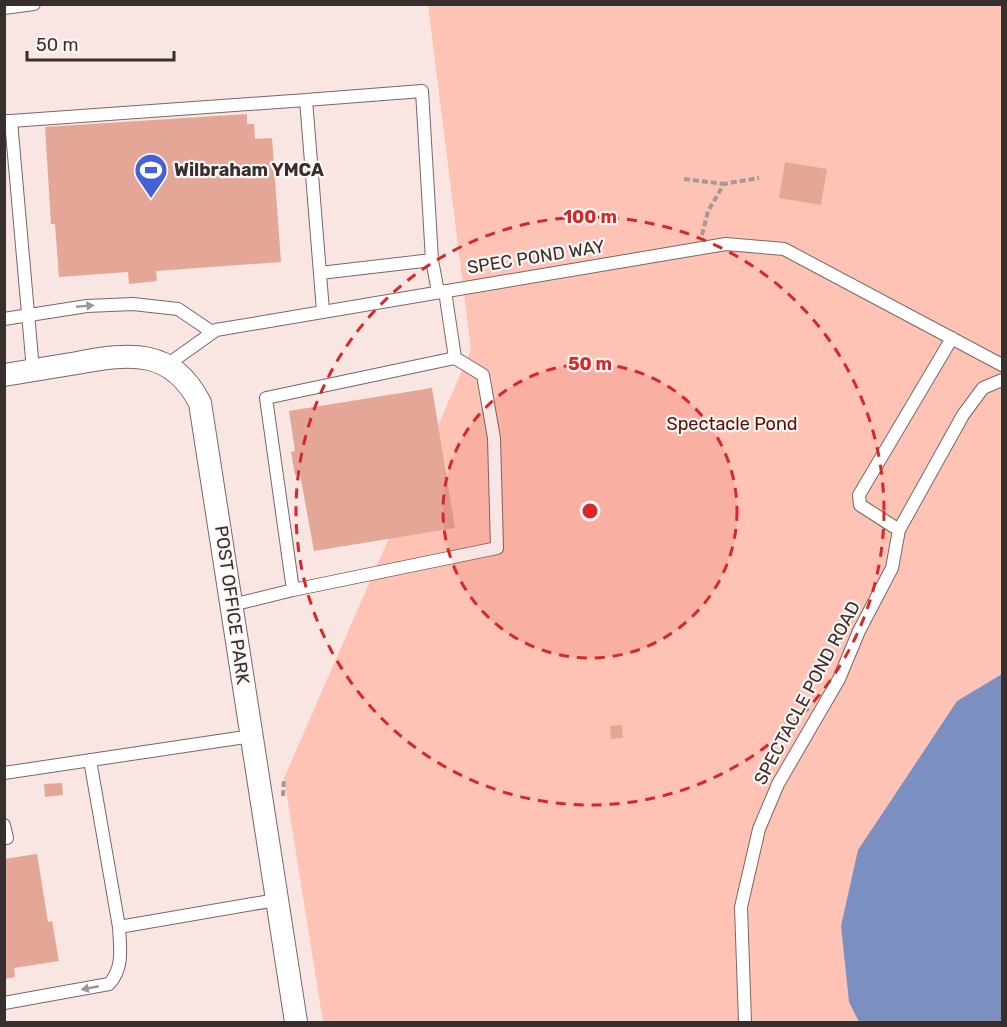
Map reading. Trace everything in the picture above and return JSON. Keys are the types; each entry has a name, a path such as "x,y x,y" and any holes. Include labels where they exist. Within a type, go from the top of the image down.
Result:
{"street":[{"name":"POST OFFICE PARK","path":"4,375 116,356 153,358 168,365 192,386 200,403 296,1023"}],"lane":[{"path":"4,8 34,4"},
{"path":"33,370 8,121 422,91 432,260 441,291 454,358"},
{"path":"306,100 323,311"},
{"name":"SPEC POND WAY","path":"168,365 212,332 323,311 726,244 784,249 1002,365"},
{"path":"320,273 432,260"},
{"path":"4,319 87,306 133,304 178,309 212,332"},
{"path":"898,530 860,505 859,495 952,338"},
{"path":"232,605 293,590 497,548 494,438 483,375 454,358 266,398 293,590"},
{"name":"SPECTACLE POND ROAD","path":"744,1023 741,907 759,829 778,784 839,679 860,631 889,575 898,530 963,415 983,388 1002,380"},
{"path":"4,773 252,736"},
{"path":"4,1003 109,984 118,975 121,954 119,927 90,760"},
{"path":"4,825 7,838"},
{"path":"119,927 276,900"}],"path":[{"path":"684,179 724,184 759,178"},
{"path":"703,248 702,231 705,217 724,184"}],"green space":[{"name":"Spectacle Pond","path":"428,5 1002,5 1002,674 957,701 877,821 861,1022 323,1022 284,778 471,350"}],"water":[{"path":"1002,674 1002,1022 859,1022 849,1002 841,926 858,850 957,701"}],"building":[{"path":"247,114 247,124 254,124 255,139 272,138 281,262 156,271 157,281 129,284 128,272 59,277 55,224 51,224 45,127"},
{"path":"785,162 827,169 821,205 779,198"},
{"path":"432,388 455,528 314,551 300,474 295,475 291,452 295,451 289,411"},
{"path":"622,725 623,738 611,739 610,726"},
{"path":"62,783 63,795 45,797 44,784"},
{"path":"37,854 48,922 52,921 59,961 14,968 15,977 4,979 4,859"}],"place":[{"name":"Wilbraham YMCA","path":"151,199"}]}
